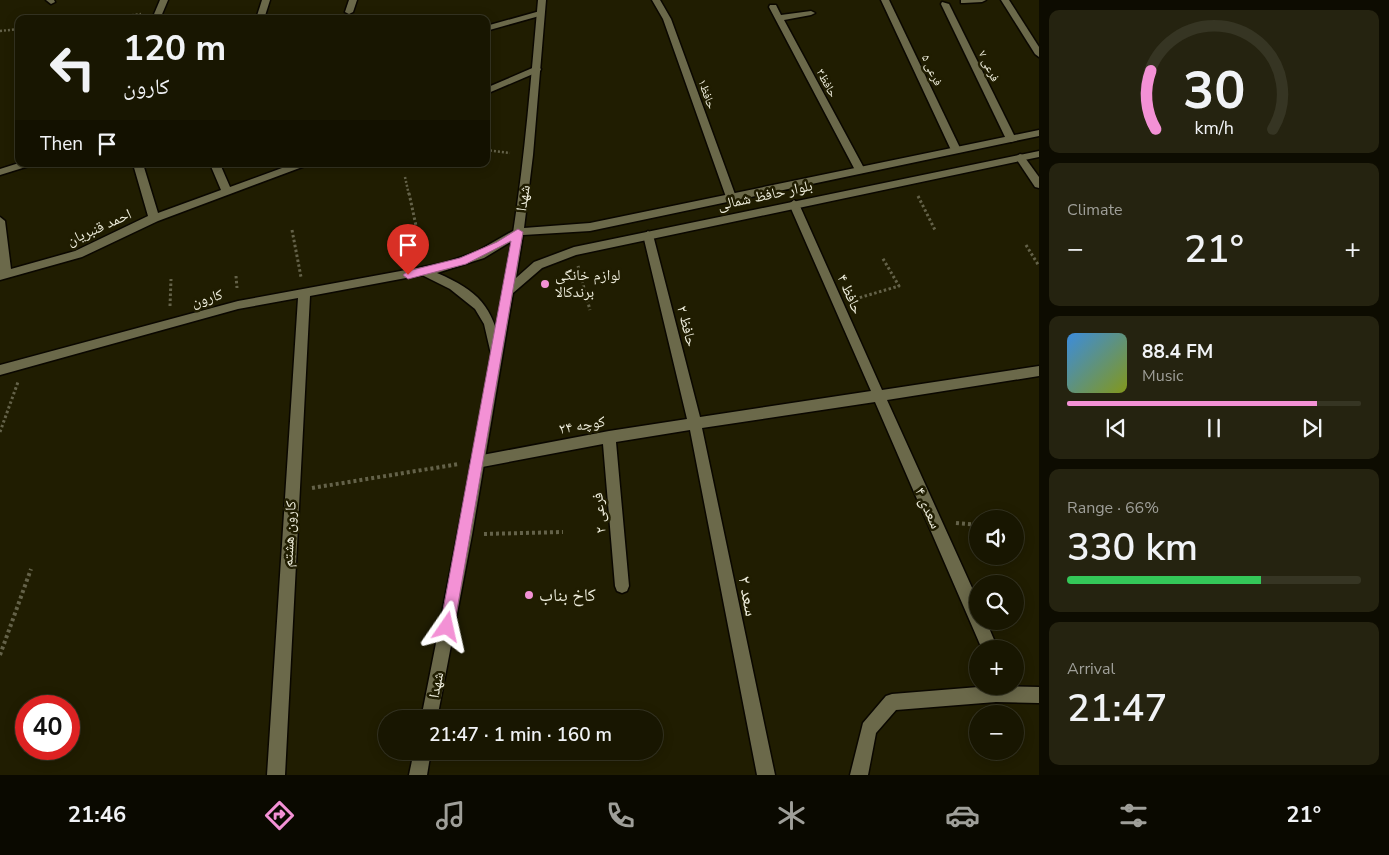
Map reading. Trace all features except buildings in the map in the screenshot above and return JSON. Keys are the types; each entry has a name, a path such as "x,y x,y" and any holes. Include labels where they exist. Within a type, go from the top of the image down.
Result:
{"street":[{"path":"157,15 164,0"},
{"path":"261,15 266,0"},
{"path":"349,12 352,0"},
{"name":"شهدا","path":"431,710 465,535 476,462 518,232 528,155 542,0"},
{"name":"حافظ۱","path":"656,0 667,19 731,197"},
{"name":"فرعی ۵","path":"885,0 956,150"},
{"path":"964,1 982,0"},
{"path":"1005,0 1039,54"},
{"name":"فرعی ۷","path":"946,4 1011,139"},
{"name":"حافظ۳","path":"773,7 860,170"},
{"path":"490,28 540,13"},
{"path":"779,18 811,13"},
{"path":"490,90 536,69"},
{"name":"بلوار حافظ شمالی","path":"518,232 590,227 1039,133"},
{"name":"بلوار حافظ شمالی","path":"508,291 538,265 574,251 1039,154"},
{"path":"1020,157 1039,185"},
{"path":"0,172 16,167"},
{"name":"احمد قنبریان","path":"3,275 78,254 154,218 139,167"},
{"path":"216,167 227,192"},
{"path":"154,218 294,167"},
{"name":"حافظ ۴","path":"794,204 878,395"},
{"path":"0,221 3,275"},
{"name":"کارون","path":"0,370 238,305 426,272 480,255 518,232"},
{"name":"حافظ ۲","path":"648,235 695,424"},
{"path":"426,272 453,283 475,301 490,324 496,350"},
{"name":"کارون هشتم","path":"276,775 304,293"},
{"name":"کوچه ۲۴","path":"476,462 609,437 1039,371"},
{"name":"سعدی ۴","path":"878,395 969,601"},
{"name":"سعد ۲","path":"695,424 766,775"},
{"name":"فرعی ۲","path":"609,437 622,586"},
{"path":"1024,693 1039,695"},
{"path":"859,775 869,729 892,702 969,694"},
{"path":"418,775 421,760"}],"path":[{"path":"0,32 15,30"},
{"path":"490,150 528,155"},
{"path":"405,177 426,272"},
{"path":"910,180 935,230"},
{"path":"292,230 304,293"},
{"path":"1026,245 1039,266"},
{"path":"574,251 590,310"},
{"path":"838,304 899,286 882,258"},
{"path":"170,324 171,279"},
{"path":"0,432 25,363"},
{"path":"292,492 476,462"},
{"path":"465,535 563,532"},
{"path":"0,655 31,569"}],"place":[{"name":"لوازم خانگی برندکالا","path":"545,284"},
{"name":"کاخ بناب","path":"529,595"}],"route":[{"path":"408,275 444,267 480,255 518,232 447,627"}]}
